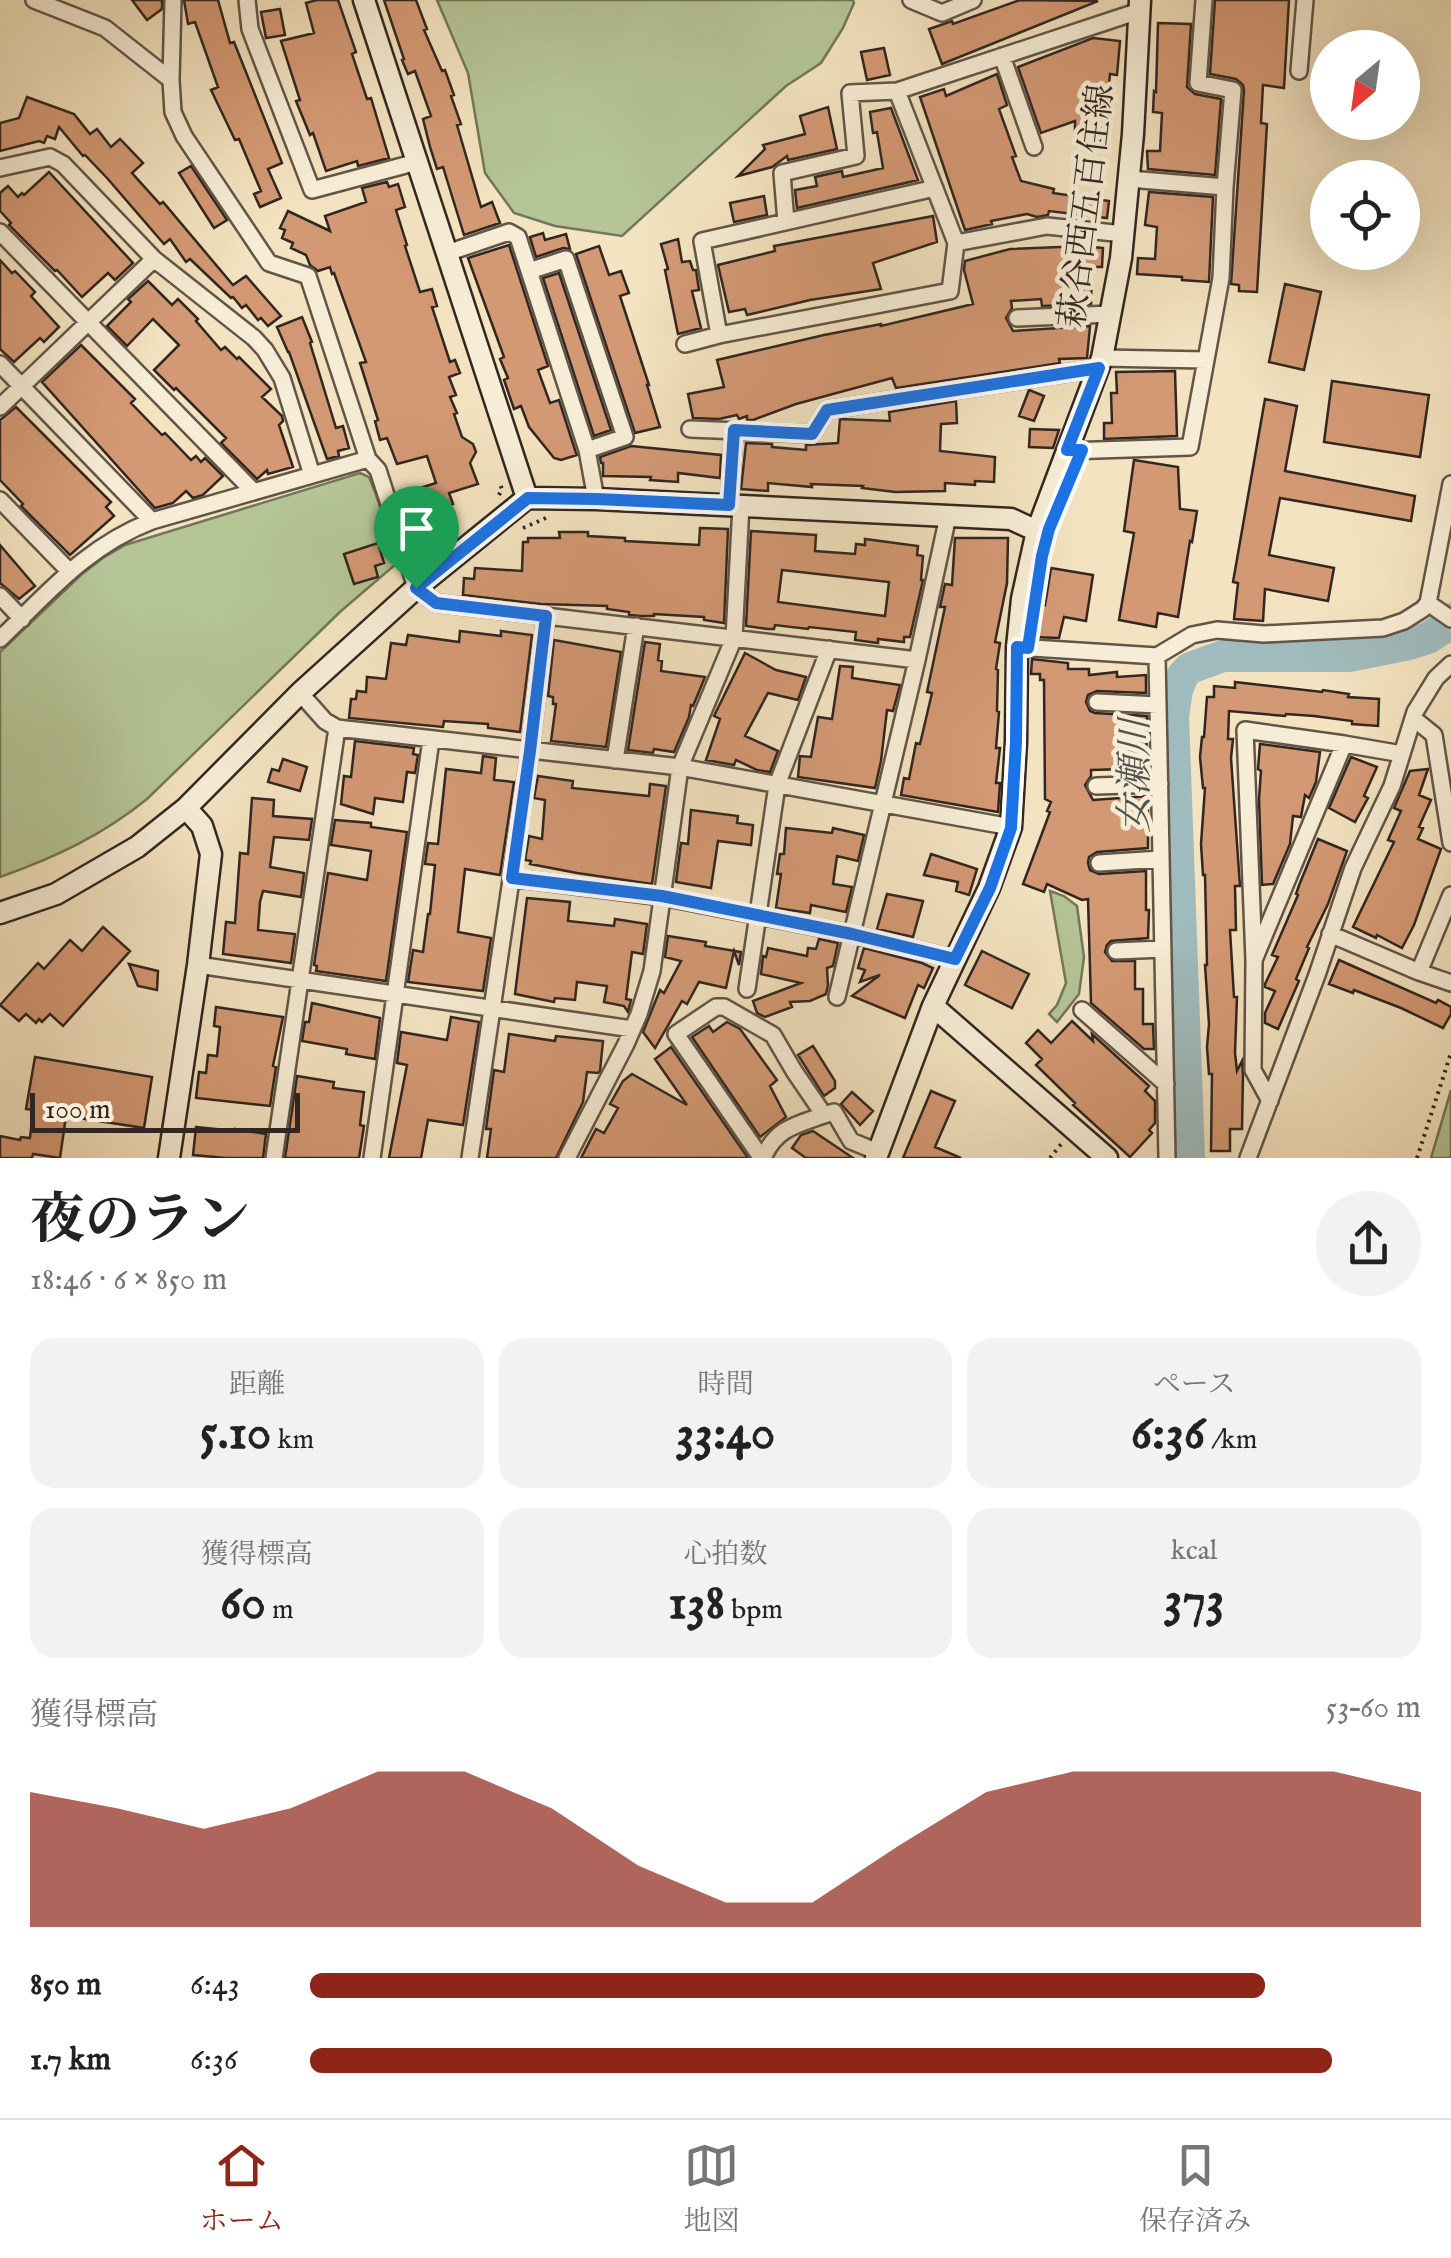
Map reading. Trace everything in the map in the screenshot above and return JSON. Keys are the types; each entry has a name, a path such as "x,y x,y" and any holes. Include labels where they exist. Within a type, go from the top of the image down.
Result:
{"street":[{"path":"34,0 104,28 171,80"},
{"path":"173,0 173,112 184,136 269,263 308,276 368,459 378,470 416,588 436,603 917,660"},
{"path":"247,0 250,29 312,190 418,162"},
{"path":"364,0 528,498"},
{"path":"911,0 942,13 973,0"},
{"path":"1067,450 1190,447 1221,278 1233,90 1198,83 1204,0"},
{"path":"1299,71 1305,0"},
{"path":"786,222 782,173 856,156 850,93 897,90 1140,5"},
{"name":"萩谷西五百住線","path":"877,1155 934,1006 990,888 1011,828 1022,599 1037,531 1101,363 1124,234 1134,134 1140,5"},
{"path":"1002,56 1034,147"},
{"path":"685,344 950,291 956,243 897,90"},
{"path":"0,168 50,156 63,164 154,259 254,338 282,378 312,475"},
{"path":"1129,179 1226,186"},
{"path":"719,335 702,242 934,188"},
{"path":"956,243 1046,226 1124,234"},
{"path":"0,232 253,491"},
{"path":"447,253 508,232 518,237 587,450 596,499"},
{"path":"530,271 566,258 625,437 587,450"},
{"path":"0,408 154,259"},
{"path":"1018,318 1110,314"},
{"path":"690,430 812,434 827,410 1101,363 1206,360"},
{"path":"0,364 152,521"},
{"path":"567,1158 632,1029 652,971 680,768 734,638 734,430"},
{"path":"0,640 108,541 152,521 368,459"},
{"path":"1017,647 1157,656 1192,635 1217,630 1264,634 1383,628 1423,609 1439,611 1451,484"},
{"path":"0,913 56,894 137,847 186,808 300,693 416,588 528,498 1011,519 1037,531"},
{"path":"0,500 70,572"},
{"path":"837,997 948,516"},
{"path":"0,596 22,619"},
{"path":"470,1158 546,616"},
{"path":"615,760 636,626"},
{"path":"746,990 778,785 829,649"},
{"path":"1157,656 1167,1158"},
{"path":"1248,1158 1353,868 1392,786 1413,718 1436,678 1451,664"},
{"path":"300,693 325,722 337,728 680,768 1011,828"},
{"path":"1097,702 1158,706"},
{"path":"1413,718 1434,735 1451,843"},
{"path":"274,1158 337,728"},
{"path":"1270,1101 1253,1070 1254,960 1245,730 1402,754"},
{"path":"372,1158 431,740"},
{"path":"1254,960 1344,744"},
{"path":"1096,786 1160,784"},
{"path":"169,1158 211,854 202,826 186,808"},
{"path":"1099,863 1162,860"},
{"path":"512,878 662,896 955,959"},
{"path":"1419,972 1451,895"},
{"path":"1330,934 1451,984"},
{"path":"1116,951 1163,949"},
{"path":"198,966 632,1029"},
{"path":"934,1006 1098,1155"},
{"path":"824,1116 773,1034 762,1027 724,1007 716,1007 676,1034 764,1158 775,1137 834,1112 851,1141 877,1155"},
{"path":"1082,1010 1166,1084"}],"path":[{"path":"496,500 502,490 499,482"},
{"path":"522,528 548,517"},
{"path":"1417,1158 1451,1053"},
{"path":"1050,1158 1066,1140"}],"green space":[{"path":"437,0 854,3 821,63 786,86 622,236 555,226 514,213 485,173 468,73"},
{"path":"360,473 369,477 373,487 396,564 341,611 147,799 77,844 0,877 0,652 82,574 125,545"},
{"path":"1050,891 1077,906 1084,957 1079,994 1057,1022 1049,1014 1066,983"},
{"path":"1451,1090 1451,1158 1431,1158"}],"building":[{"path":"132,0 162,0 162,9 147,20"},
{"path":"184,0 218,0 230,43 234,42 282,163 268,169 281,198 260,207 254,194 261,191 239,139 235,140 211,90 218,87 195,22 188,24"},
{"path":"338,0 356,52 352,54 367,99 371,98 389,158 358,166 357,161 326,171 313,133 310,135 296,101 300,100 281,41 314,33 306,3"},
{"path":"384,0 416,0 427,29 424,30 454,95 451,96 461,124 457,125 481,207 492,202 500,223 464,235 443,167 437,169 430,147 423,119 431,116 415,71 408,74 402,60"},
{"path":"1020,0 1098,1 942,64 929,29"},
{"path":"1215,0 1289,0 1284,88 1263,85 1261,123 1267,124 1257,292 1239,291 1239,285 1231,284 1244,90 1236,79 1210,74"},
{"path":"280,9 285,35 266,38 261,12"},
{"path":"1158,23 1191,24 1187,87 1195,94 1221,99 1215,175 1148,169 1147,151 1160,151 1162,113 1153,112"},
{"path":"1093,38 1120,41 1117,75 1110,74 1108,96 1102,96 1102,141 1075,141 1075,121 1041,133 1018,67"},
{"path":"884,48 890,75 867,80 861,52"},
{"path":"997,74 1007,105 999,109 1021,181 1054,189 1053,193 1109,201 1107,218 1049,211 1048,215 1027,214 965,230 920,97 944,89 946,96"},
{"path":"27,97 74,114 90,134 97,129 111,147 120,139 143,163 132,173 160,204 163,202 233,285 246,276 281,316 268,326 261,318 258,320 246,305 242,308 190,259 186,262 170,239 164,244 59,127 55,139 47,136 44,143 0,151 0,123 19,118"},
{"path":"828,107 837,149 788,160 787,156 772,167 738,176 765,149 763,145 805,134 800,116"},
{"path":"891,108 918,180 797,208 795,190 817,186 815,177 842,171 843,177 883,168 870,112"},
{"path":"191,166 227,220 214,228 179,173"},
{"path":"49,172 133,263 115,280 108,273 82,297 9,225 0,211 0,193 8,186 18,197 24,195"},
{"path":"387,182 389,187 398,184 405,207 396,210 405,246 420,292 432,289 437,306 432,307 450,362 455,360 460,373 449,377 456,395 450,397 457,413 454,414 462,437 473,444 476,452 470,463 478,484 449,493 453,504 415,516 407,492 436,483 427,456 397,464 387,438 380,440 375,421 378,420 360,363 366,362 334,273 330,267 318,271 310,265 306,255 282,238 285,230 280,228 288,211 330,231 325,216 366,202 362,188"},
{"path":"1149,192 1213,197 1209,282 1137,274 1138,258 1155,259 1157,227 1145,225"},
{"path":"764,196 767,215 734,222 730,203"},
{"path":"933,216 937,242 873,263 881,289 747,315 745,309 729,312 718,265 775,251 774,246"},
{"path":"543,233 545,240 566,234 570,249 536,257 530,237"},
{"path":"678,239 682,262 690,261 696,270 699,290 692,291 701,328 678,334 661,244"},
{"path":"509,245 548,366 538,370 550,403 559,400 577,455 561,460 554,458 529,427 521,406 514,409 504,380 508,378 500,359 504,357 468,258"},
{"path":"599,246 609,275 621,271 629,293 620,296 660,427 635,433 576,254"},
{"path":"1103,248 1102,267 1092,267 1091,304 1042,306 1041,299 1011,301 1006,318 1013,331 1090,326 1087,358 1059,359 1060,363 896,388 892,378 753,420 747,420 747,416 739,419 737,415 693,418 688,394 724,387 717,360 973,304 965,261 1010,249"},
{"path":"0,260 35,292 31,296 59,327 14,362 0,349"},
{"path":"559,273 611,430 594,436 543,278"},
{"path":"148,281 172,305 178,299 221,350 225,347 239,357 271,389 262,397 282,416 279,425 293,467 268,474 267,470 257,479 221,443 226,438 154,370 179,345 153,319 127,346 107,326"},
{"path":"1285,284 1321,292 1304,370 1269,362"},
{"path":"302,317 336,428 343,426 349,448 327,459 277,327"},
{"path":"81,345 135,399 131,403 162,435 165,433 191,460 196,456 201,462 205,458 223,476 203,495 193,498 186,491 173,503 155,508 42,382"},
{"path":"1175,371 1177,436 1104,439 1104,423 1112,423 1111,393 1117,393 1116,372"},
{"path":"1332,381 1429,395 1420,457 1324,442"},
{"path":"1029,390 1044,396 1034,421 1019,416"},
{"path":"1265,399 1297,406 1285,471 1415,496 1411,521 1280,498 1269,555 1334,568 1328,601 1265,589 1263,621 1234,619 1238,583 1233,582"},
{"path":"956,401 957,423 941,424 940,451 995,457 994,482 945,483 945,491 895,492 863,486 768,483 768,491 741,489 746,443 806,450 806,445 838,443 840,419 890,421 889,412"},
{"path":"16,407 111,502 106,507 114,516 70,555 0,480 0,420"},
{"path":"1030,429 1059,430 1053,448 1029,447"},
{"path":"631,446 721,455 720,478 678,473 678,482 603,476 600,457"},
{"path":"1134,460 1178,467 1180,509 1197,511 1178,617 1158,613 1156,627 1119,620 1134,533 1124,531"},
{"path":"700,528 728,529 724,623 704,617 629,615 607,606 541,604 463,595 464,578 474,579 475,568 522,571 523,542 528,542 528,538 560,538 559,532 588,532 588,536 625,541 699,545"},
{"path":"751,531 816,535 815,551 855,554 856,544 865,545 865,539 918,546 917,555 923,556 923,580 910,637 904,637 904,642 855,640 856,632 809,627 746,626","holes":["782,570 889,582 885,616 778,602"]},
{"path":"955,538 1008,538 1007,583 995,642 1000,643 996,669 998,812 901,795 904,778 909,779 916,743 920,744 932,693 927,692 945,607 940,607 945,584 952,585"},
{"path":"378,543 384,563 375,566 378,577 354,584 344,554"},
{"path":"0,545 35,586 19,599 0,583"},
{"path":"1051,568 1093,575 1086,621 1064,617 1059,638 1033,637 1042,604 1045,605"},
{"path":"460,631 532,635 520,732 488,728 488,724 444,721 443,727 349,718 351,699 356,699 357,691 366,692 367,677 386,679 391,643 406,645 408,635 459,642"},
{"path":"554,640 621,652 606,747 551,741 556,704 548,696"},
{"path":"645,642 660,644 661,671 705,677 674,752 628,750"},
{"path":"745,653 776,670 806,677 798,700 768,693 745,736 778,751 770,772 736,760 734,765 706,760 720,719 714,716"},
{"path":"1032,659 1068,663 1068,669 1089,669 1089,675 1146,675 1146,693 1097,691 1088,695 1086,702 1095,713 1147,716 1146,773 1091,770 1085,785 1093,800 1148,796 1148,848 1097,852 1089,857 1088,863 1090,870 1099,874 1146,871 1148,938 1111,941 1105,952 1112,961 1135,961 1135,989 1143,989 1143,1024 1153,1024 1154,1049 1144,1049 1091,1003 1088,899 1082,900 1047,884 1044,892 1023,884 1051,802 1045,799 1044,680 1040,680 1040,674 1031,674"},
{"path":"840,666 853,667 852,678 900,685 893,711 887,710 875,788 798,777 800,756 811,757 818,717 832,719"},
{"path":"1235,682 1379,699 1378,726 1314,716 1229,711 1240,886 1235,886 1236,930 1230,930 1237,997 1235,1053 1237,1071 1242,1061 1243,1074 1242,1129 1230,1129 1230,1151 1211,1151 1212,1074 1207,1047 1205,875 1201,844 1205,788 1200,757 1207,697 1214,697 1214,686 1235,688"},
{"path":"355,741 414,748 413,754 418,755 415,773 407,772 403,802 375,798 373,814 341,804 344,776 351,777"},
{"path":"1260,744 1320,752 1316,782 1309,798 1305,795 1301,817 1293,816 1290,844 1273,884 1262,885 1258,769"},
{"path":"483,756 496,758 494,780 514,782 500,875 465,869 458,932 491,938 483,991 408,982 413,950 423,952 430,914 435,865 425,864 428,843 438,844 446,769 481,773"},
{"path":"1351,757 1377,767 1364,796 1368,798 1355,822 1329,808"},
{"path":"283,759 307,767 300,791 268,782 272,769 279,771"},
{"path":"1428,769 1419,795 1431,800 1418,839 1441,849 1402,948 1353,927 1394,842 1388,840 1401,811 1394,808 1410,771"},
{"path":"538,776 573,781 572,788 649,796 650,784 666,786 652,884 577,873 525,860 529,836 542,839 545,800 534,798"},
{"path":"252,798 274,800 273,816 312,819 309,840 274,837 270,867 304,873 301,897 263,891 260,902 258,930 295,934 291,963 223,954 226,922 235,923 240,853 248,854"},
{"path":"691,810 738,816 737,823 753,825 751,845 718,841 711,888 676,882 681,843 688,844"},
{"path":"335,820 407,832 386,981 316,971 314,965 328,873 367,880 371,851 331,845"},
{"path":"786,828 832,833 833,828 864,835 858,861 837,856 833,884 852,887 846,912 811,905 810,913 776,908 781,874 777,874 780,854 784,854"},
{"path":"1318,839 1347,851 1278,1029 1265,1023 1275,991 1265,984 1278,957 1272,955"},
{"path":"931,854 977,869 969,895 956,891 958,882 924,875"},
{"path":"887,894 923,901 913,937 877,929"},
{"path":"527,898 570,902 568,921 614,926 615,919 647,924 643,954 632,952 628,1012 624,1006 604,1002 607,986 577,982 575,1000 555,998 554,1002 515,994"},
{"path":"103,927 130,951 63,1026 50,1014 42,1022 39,1019 36,1023 26,1014 19,1021 0,1005 38,963 44,969 70,940 82,951"},
{"path":"668,936 741,952 739,965 734,951 726,988 699,982 687,1004 682,1001 655,1048 643,1032 660,990 664,993 681,961 665,957"},
{"path":"819,939 838,943 833,966 827,968 826,994 810,1001 790,1002 792,1007 765,1017 757,1013 753,1001 801,983 761,974 768,948 807,956 808,948 816,949"},
{"path":"864,948 933,968 924,988 918,985 905,1018 852,996 880,975 860,982 865,970 858,968"},
{"path":"982,951 1029,974 1012,1008 965,985"},
{"path":"1339,960 1436,1003 1438,1000 1451,1007 1451,1014 1443,1028 1401,1008 1329,984"},
{"path":"129,964 158,971 157,990 138,986"},
{"path":"312,1003 380,1018 375,1059 346,1054 347,1049 302,1041"},
{"path":"216,1007 283,1017 270,1106 196,1098 199,1072 206,1073 208,1055 217,1056 220,1027 214,1026"},
{"path":"451,1017 479,1022 463,1125 428,1120 421,1158 389,1158 407,1065 397,1063 401,1032 447,1040"},
{"path":"1072,1021 1149,1086 1145,1091 1155,1101 1155,1123 1149,1130 1152,1133 1130,1157 1036,1065 1042,1059 1026,1043 1038,1030 1051,1043"},
{"path":"727,1022 740,1029 777,1080 770,1086 786,1117 760,1137 692,1037 709,1026 713,1032"},
{"path":"509,1034 555,1041 556,1036 603,1041 600,1071 587,1072 583,1102 556,1158 487,1158 491,1129 486,1129 494,1070 504,1072"},
{"path":"813,1046 835,1081 835,1088 824,1096 798,1055"},
{"path":"671,1047 748,1158 581,1158 596,1129 604,1133 618,1108 610,1104 623,1081 632,1074 687,1105 655,1059"},
{"path":"35,1057 152,1077 144,1128 66,1116 60,1158 33,1154 32,1158 0,1158 0,1136 30,1138 33,1110 26,1109"},
{"path":"297,1076 334,1082 333,1088 364,1092 359,1158 285,1158"},
{"path":"931,1091 955,1101 935,1147 961,1158 903,1158"},
{"path":"852,1092 873,1111 860,1125 841,1104"},
{"path":"196,1127 266,1134 263,1158 193,1155"},
{"path":"813,1131 853,1158 806,1158 792,1148 801,1135"}],"waterway":[{"name":"女瀬川","path":"1189,1158 1173,716 1183,675 1190,668 1223,656 1349,656 1409,644 1428,638 1451,619"}],"route":[{"path":"1099,368 1067,450 1082,450 1049,529 1028,648 1017,647 1011,828 990,888 955,959 662,896 512,878 546,616 436,603 416,588 528,498 729,505 734,430 812,434 827,410 1099,368"}]}
